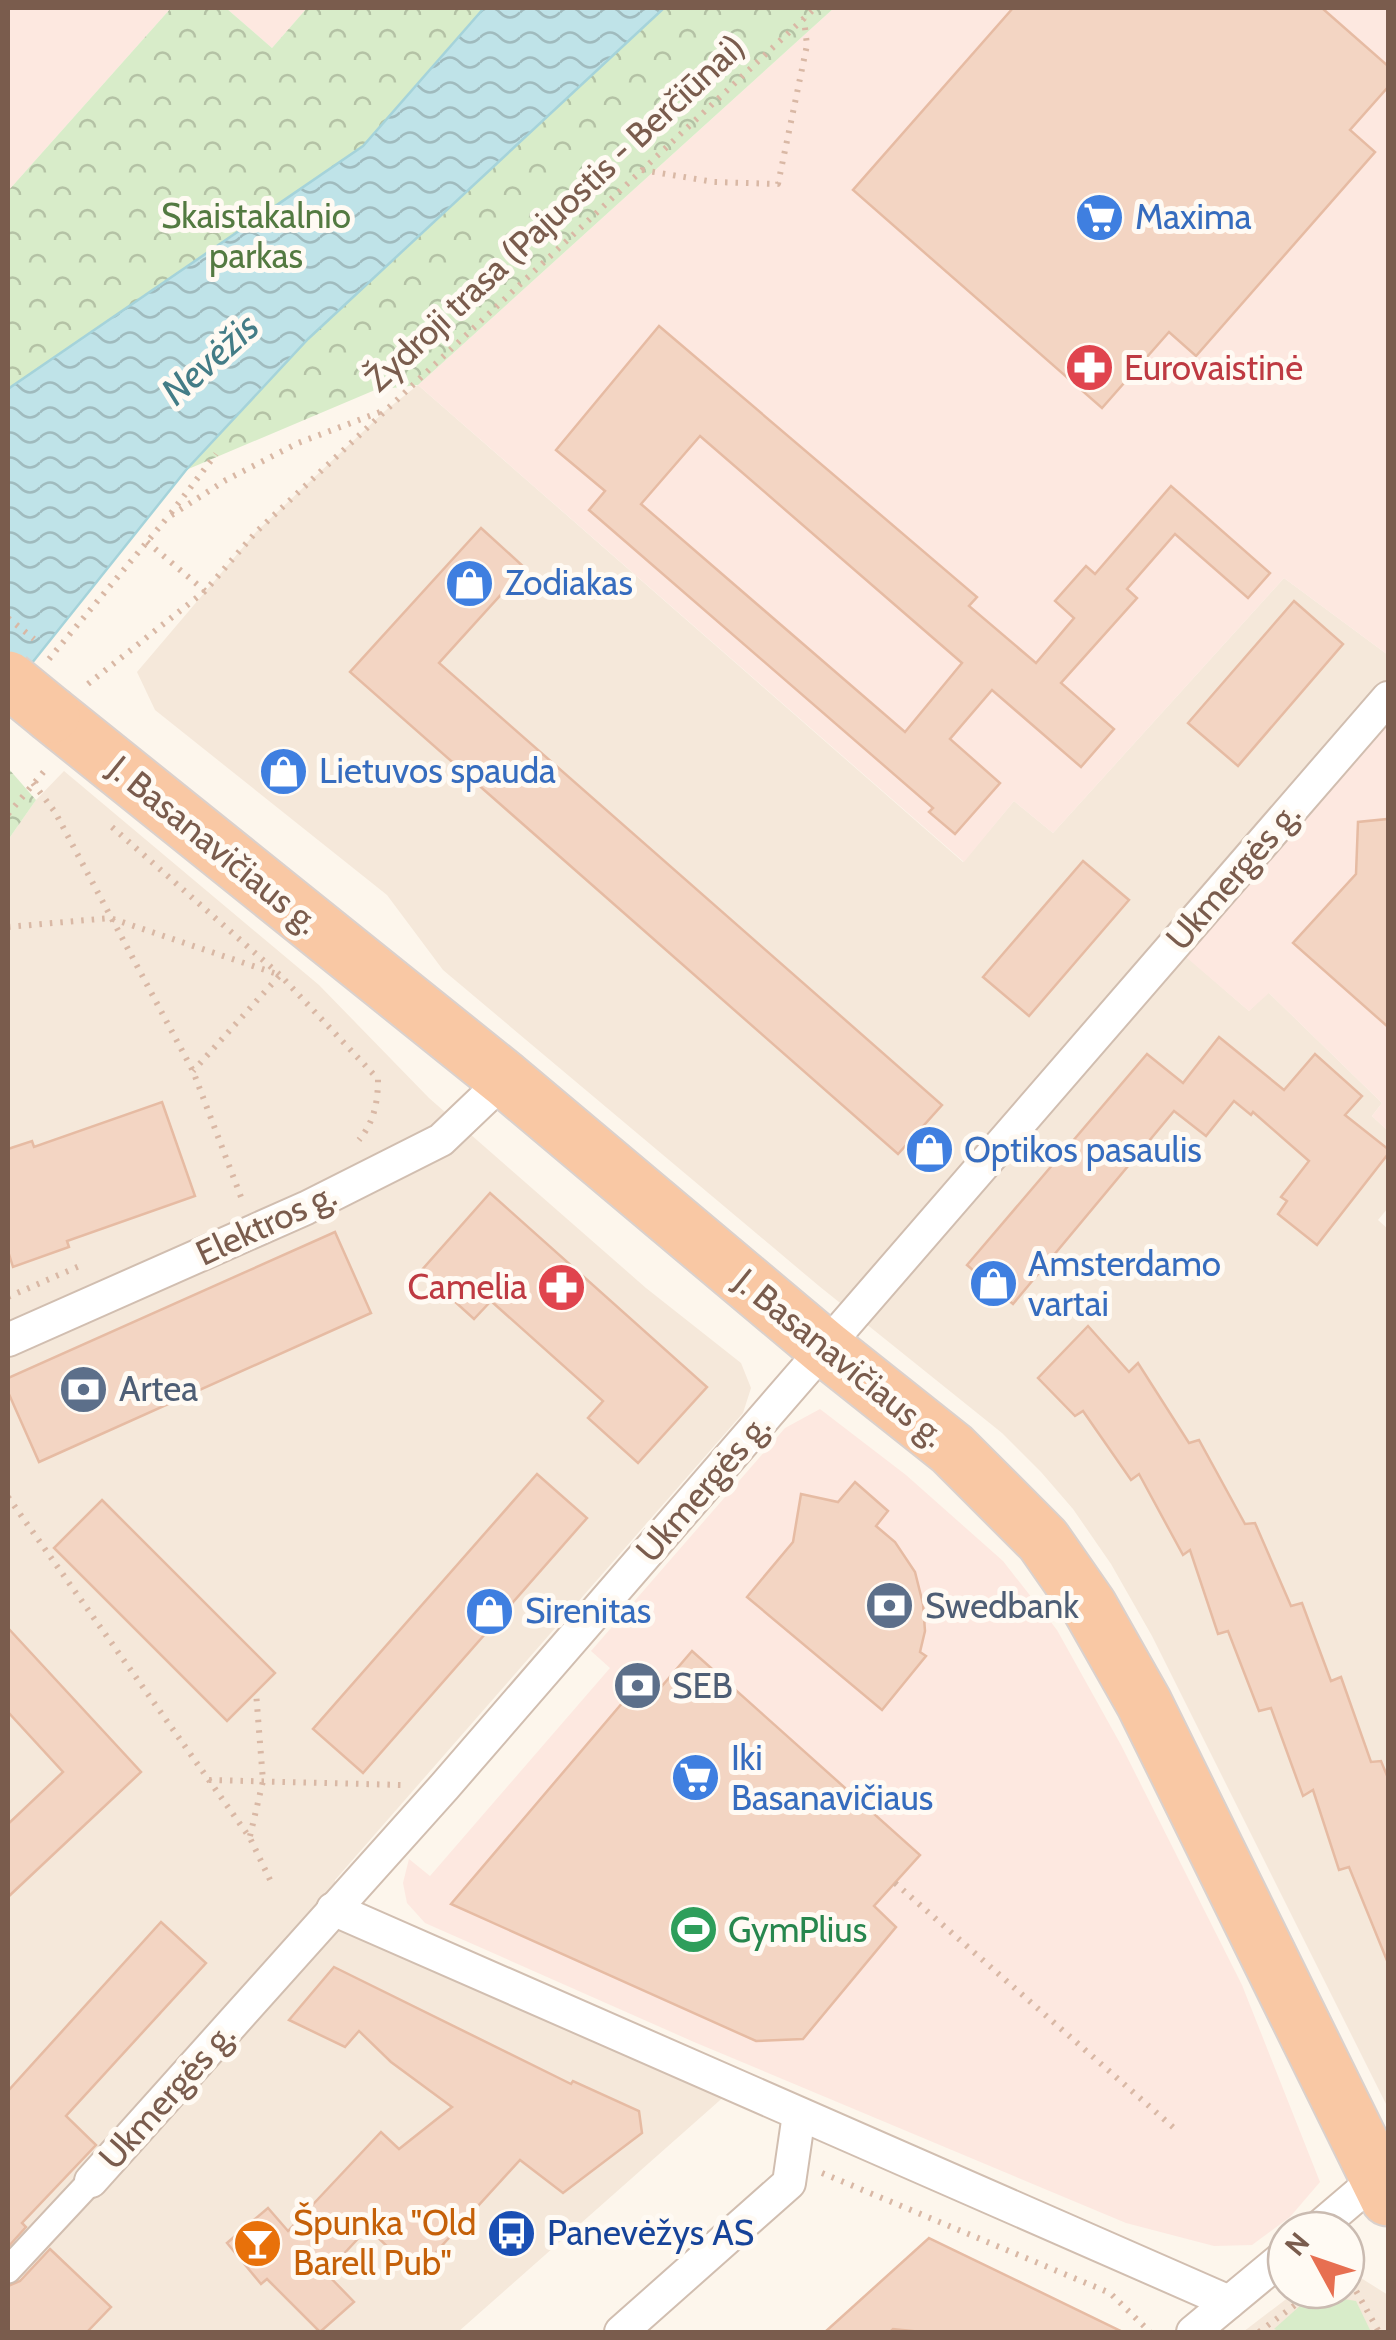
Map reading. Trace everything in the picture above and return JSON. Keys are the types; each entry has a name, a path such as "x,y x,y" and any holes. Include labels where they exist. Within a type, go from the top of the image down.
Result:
{"highway":[{"name":"J. Basanavičiaus g.","path":"45,684 505,1079 824,1348 952,1449 1043,1540 1090,1606 1144,1703 1383,2188"}],"street":[{"name":"Ukmergės g.","path":"8,2270 445,1786 1388,698"},
{"name":"Elektros g.","path":"8,1340 306,1208 440,1140 505,1079"},
{"path":"334,1909 1230,2302"},
{"path":"621,2332 791,2173 799,2114"},
{"path":"1348,2210 1383,2188"},
{"path":"1193,2332 1266,2272"}],"path":[{"name":"Žydroji trasa (Pajuostis - Berčiūnai)","path":"45,684 167,518 226,480 298,443 386,410 815,8"},
{"path":"642,170 714,182 778,184 807,45 804,18"},
{"path":"45,684 90,685 205,591 256,532 386,410"},
{"path":"167,518 216,454"},
{"path":"147,542 205,591"},
{"path":"8,814 46,768 60,782"},
{"path":"33,784 55,812 194,1071 241,1197 258,1190"},
{"path":"104,820 280,976 378,1079 372,1120 355,1144"},
{"path":"8,927 110,918 280,976"},
{"path":"194,1071 280,976"},
{"path":"8,1497 250,1838 272,1884"},
{"path":"250,1838 263,1781 256,1692"},
{"path":"208,1780 445,1786"},
{"path":"896,1883 1174,2128"},
{"path":"791,2173 845,2181 1110,2294 1150,2332"},
{"path":"1366,2308 1379,2332"},
{"path":"1264,2331 1290,2310"}],"shaded area":[{"path":"8,8 171,8 8,191"},
{"path":"226,8 307,8 272,48"},
{"path":"834,8 1388,8 1388,655 1284,578 1053,833 1014,801 964,862 418,385"},
{"path":"418,385 963,862 1014,801 1053,833 1284,578 1388,655 1388,698 1173,945 1249,1011 1268,992 1382,1103 1372,1116 1388,1131 1388,1208 1378,1220 1388,1229 1388,2108 1152,1636 1111,1564 1073,1509 1041,1472 1002,1433 819,1286 443,970 387,895 155,710 137,672 256,532"},
{"path":"1388,698 1388,1131 1372,1116 1382,1103 1269,993 1249,1011 1173,946"},
{"path":"64,771 319,985 429,1098 646,1288 741,1363 751,1388 743,1413 335,1880 333,1908 736,2086 458,2332 8,2332 8,840 36,800"},
{"path":"820,1409 906,1475 1003,1561 1057,1630 1121,1745 1242,1985 1320,2182 1296,2210 1266,2210 1266,2235 1252,2245 1214,2246 1126,2223 694,2042 425,1923 407,1903 403,1883 409,1859 430,1876 610,1668 591,1651 785,1428"},
{"path":"1366,2281 1388,2295 1388,2332 1243,2332 1272,2310 1366,2310"}],"green space":[{"name":"Skaistakalnio parkas","path":"171,8 226,8 272,48 307,8 834,8 418,385 375,390 186,470 8,389 8,191"},
{"path":"8,768 36,800 8,840"},
{"path":"1295,2310 1360,2310 1371,2332 1282,2332 1274,2329"}],"water":[{"name":"Nevėžis","path":"484,8 664,8 308,339 186,470 8,693 8,389 363,146"}],"building":[{"name":"Maxima","path":"1013,8 1322,8 1388,66 1388,87 1350,130 1375,152 1196,356 1169,332 1102,408 853,190"},
{"path":"659,326 977,597 969,606 1036,663 1074,618 1055,601 1086,566 1095,574 1171,486 1270,573 1248,598 1175,534 1127,589 1137,598 1061,683 1114,729 1081,767 992,690 950,739 1000,783 955,834 929,812 933,808 589,510 605,491 556,450","holes":["700,436 962,663 905,732 641,504"]},
{"path":"481,528 525,568 439,663 942,1105 898,1154 350,672"},
{"path":"1294,601 1343,644 1238,766 1188,723"},
{"path":"1388,819 1388,1027 1293,943 1356,874 1358,822"},
{"path":"1083,861 1129,900 1029,1016 983,977"},
{"path":"1219,1037 1284,1090 1315,1054 1362,1096 1345,1115 1388,1149 1317,1245 1278,1214 1287,1201 1281,1197 1309,1161 1253,1112 1251,1115 1234,1101 1206,1136 1174,1111 1013,1304 967,1265 1147,1054 1183,1083"},
{"path":"162,1102 195,1196 67,1241 69,1247 13,1267 8,1251 8,1149 32,1141 34,1147"},
{"path":"490,1193 707,1387 638,1463 588,1418 603,1401 491,1301 474,1319 421,1271"},
{"path":"335,1232 371,1313 39,1462 8,1392 8,1378"},
{"path":"1088,1326 1129,1372 1138,1363 1189,1443 1199,1440 1245,1524 1255,1523 1291,1606 1302,1603 1331,1681 1341,1677 1371,1762 1381,1761 1388,1778 1388,1963 1349,1867 1339,1870 1313,1790 1303,1796 1271,1708 1259,1711 1228,1631 1218,1634 1190,1550 1183,1555 1139,1474 1131,1480 1083,1411 1075,1416 1038,1378"},
{"path":"537,1474 587,1518 363,1773 313,1729"},
{"path":"855,1482 888,1511 876,1526 895,1542 915,1572 923,1604 925,1631 920,1652 926,1656 882,1710 747,1597 793,1542 801,1494 838,1502"},
{"path":"102,1500 275,1673 227,1721 54,1548"},
{"path":"8,1628 141,1772 8,1897 8,1824 63,1772 8,1712"},
{"name":"Iki Basanavičiaus","path":"692,1651 920,1855 874,1906 896,1927 803,2039 756,2041 451,1904 635,1688 650,1700"},
{"path":"161,1922 206,1963 66,2116 96,2145 22,2223 26,2227 8,2247 8,2091"},
{"path":"334,1967 571,2084 573,2081 639,2111 642,2133 563,2193 520,2160 416,2274 368,2228 326,2273 354,2302 320,2332 267,2279 261,2284 227,2243 268,2208 288,2231 381,2132 399,2149 452,2107 391,2062 359,2031 345,2047 289,2020"},
{"path":"929,2238 1123,2332 825,2332"},
{"path":"50,2249 111,2307 87,2332 8,2332 8,2286 20,2281"}],"place":[{"name":"Maxima","path":"1100,217"},
{"name":"Eurovaistinė","path":"1089,368"},
{"name":"Zodiakas","path":"470,583"},
{"name":"Lietuvos spauda","path":"284,771"},
{"name":"Optikos pasaulis","path":"929,1150"},
{"name":"Amsterdamo vartai","path":"993,1284"},
{"name":"Camelia","path":"562,1287"},
{"name":"Artea","path":"84,1389"},
{"name":"Swedbank","path":"890,1606"},
{"name":"Sirenitas","path":"490,1611"},
{"name":"SEB","path":"637,1686"},
{"name":"Iki Basanavičiaus","path":"696,1778"},
{"name":"GymPlius","path":"693,1930"},
{"name":"Panevėžys AS","path":"512,2233"},
{"name":"Špunka \"Old Barell Pub\"","path":"258,2243"}]}
